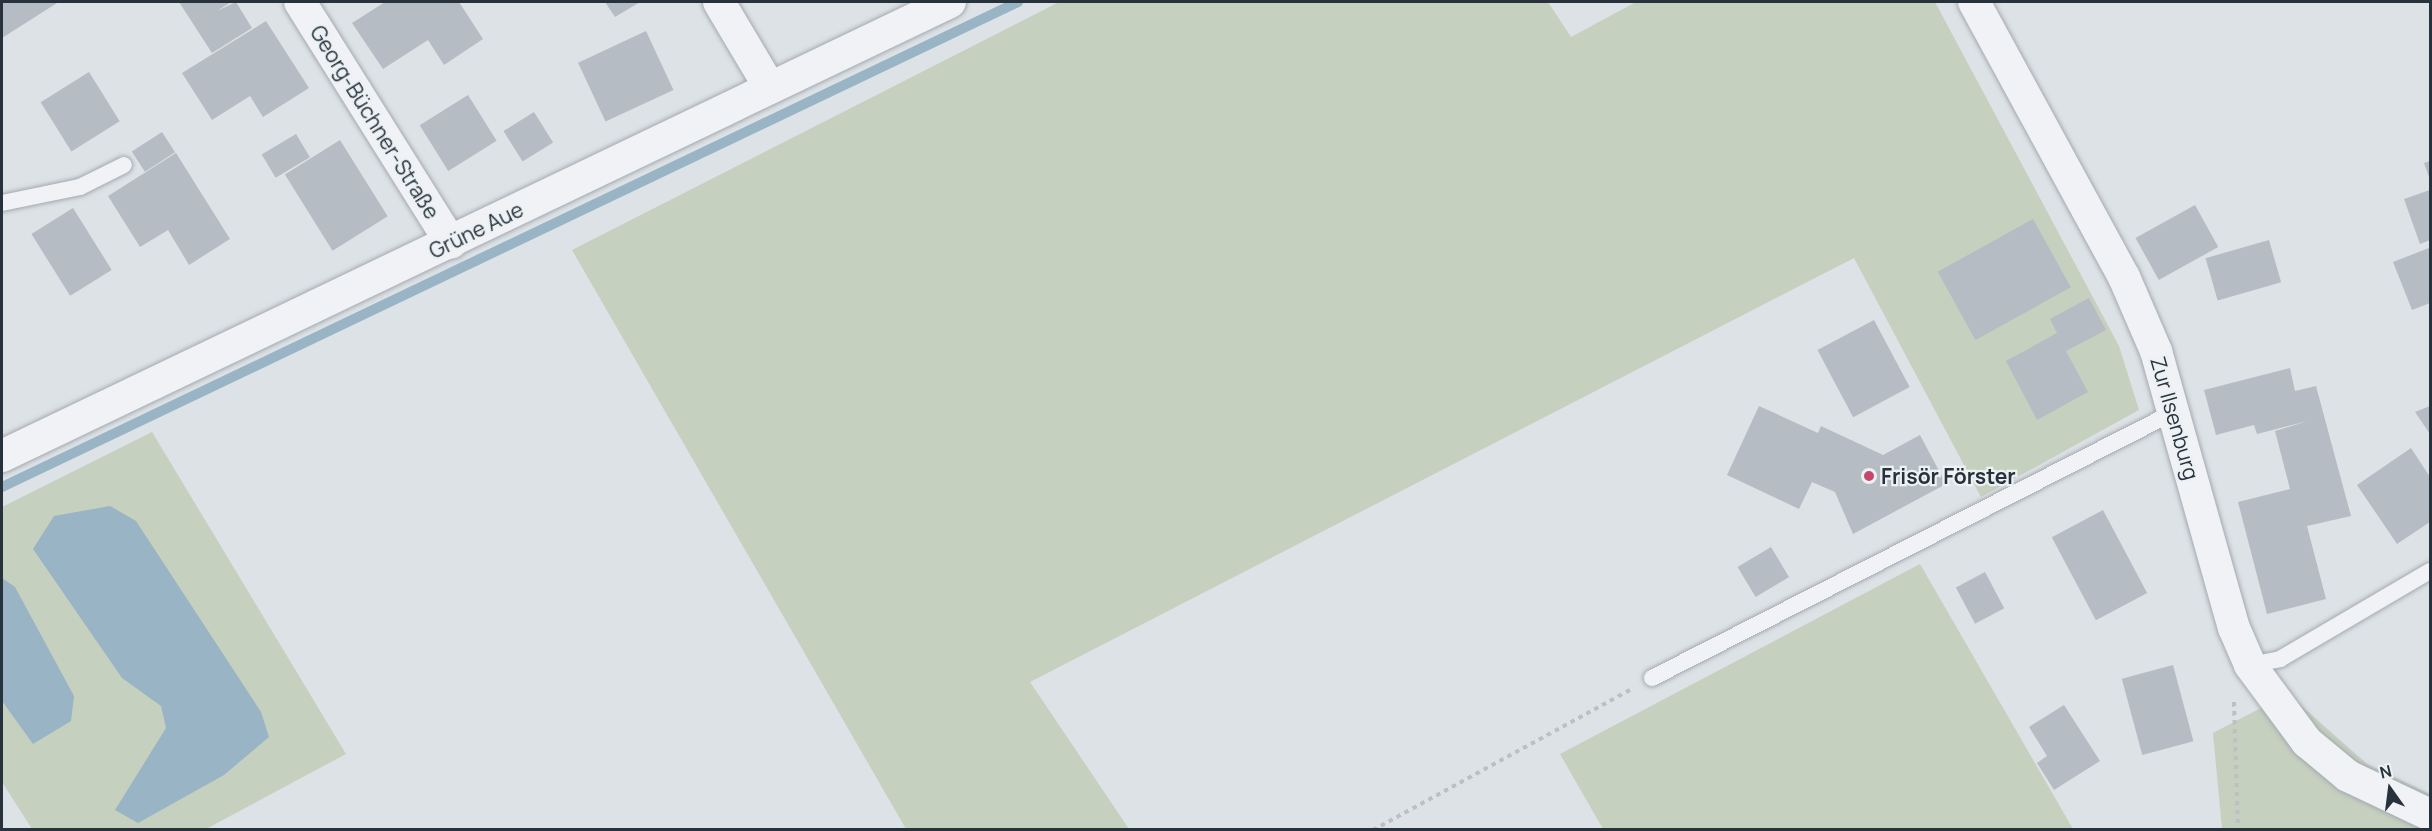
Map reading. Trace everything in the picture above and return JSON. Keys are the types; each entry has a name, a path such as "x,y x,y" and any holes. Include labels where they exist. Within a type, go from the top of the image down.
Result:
{"street":[{"name":"Georg-Büchner-Straße","path":"300,2 451,243"},
{"path":"719,2 770,88"},
{"name":"Grüne Aue","path":"2,456 451,243 950,2"},
{"name":"Zur Ilsenburg","path":"1974,2 2124,277 2174,412 2234,628 2250,665 2307,742 2348,776 2430,814"}],"lane":[{"path":"2,203 80,187 123,165"},
{"path":"1652,678 2174,412"},
{"path":"2250,665 2280,659 2430,570"}],"path":[{"path":"2238,830 2231,709 2250,665"},
{"path":"1373,830 1652,678"}],"green space":[{"path":"1059,2 1548,2 1571,37 1636,2 1935,2 2119,346 2139,410 1981,497 1854,258 1030,682 1129,829 906,829 572,250"},
{"path":"152,432 346,754 206,829 32,829 2,782 2,507"},
{"path":"1920,564 2073,829 1603,829 1560,754"},
{"path":"2288,694 2367,764 2430,794 2430,829 2222,829 2213,733"}],"water":[{"path":"110,506 136,521 261,712 269,737 224,775 138,823 115,810 166,728 161,706 122,678 33,549 54,516"},
{"path":"2,578 15,587 74,696 71,721 33,744 2,701"}],"building":[{"path":"2,2 56,2 57,3 2,38"},
{"path":"179,2 231,2 217,11 236,2 252,28 212,53"},
{"path":"385,2 459,2 483,39 444,65 428,40 383,69 352,23"},
{"path":"605,2 640,2 615,17"},
{"path":"266,21 309,88 263,117 250,96 212,120 182,73"},
{"path":"646,31 673,90 605,122 578,63"},
{"path":"89,72 120,121 71,151 41,102"},
{"path":"468,95 497,141 448,171 420,125"},
{"path":"534,112 553,143 523,162 503,131"},
{"path":"162,132 175,152 145,172 132,152"},
{"path":"296,134 310,157 276,178 262,155"},
{"path":"340,140 388,216 333,251 285,174"},
{"path":"176,153 230,239 189,265 168,230 140,247 108,196"},
{"path":"2430,161 2430,180 2424,163"},
{"path":"2430,190 2430,240 2420,244 2404,199"},
{"path":"2195,205 2218,247 2159,280 2136,238"},
{"path":"73,208 112,270 70,296 31,234"},
{"path":"2033,219 2071,287 1975,340 1938,272"},
{"path":"2269,240 2281,282 2218,300 2206,258"},
{"path":"2429,248 2430,303 2412,310 2393,262"},
{"path":"2089,298 2106,330 2066,351 2088,392 2037,420 2006,361 2057,333 2050,319"},
{"path":"1874,320 1910,387 1853,417 1817,350"},
{"path":"2290,368 2295,391 2316,386 2351,516 2307,526 2326,599 2267,614 2238,502 2290,489 2275,431 2308,421 2257,434 2254,425 2216,435 2204,390"},
{"path":"1759,406 1818,433 1821,426 1883,455 1920,435 1946,484 1853,534 1835,492 1812,482 1799,509 1727,475"},
{"path":"2430,406 2430,434 2415,412"},
{"path":"2411,448 2430,477 2430,522 2397,544 2357,485"},
{"path":"2103,510 2147,593 2096,620 2052,537"},
{"path":"1771,547 1789,577 1756,597 1738,567"},
{"path":"1985,572 2004,608 1975,624 1956,587"},
{"path":"2173,665 2193,741 2142,755 2122,679"},
{"path":"2064,705 2100,761 2054,790 2037,763 2047,756 2029,727"}],"waterway":[{"path":"2,487 1018,2"}],"place":[{"name":"Frisör Förster","path":"1869,476"}]}
